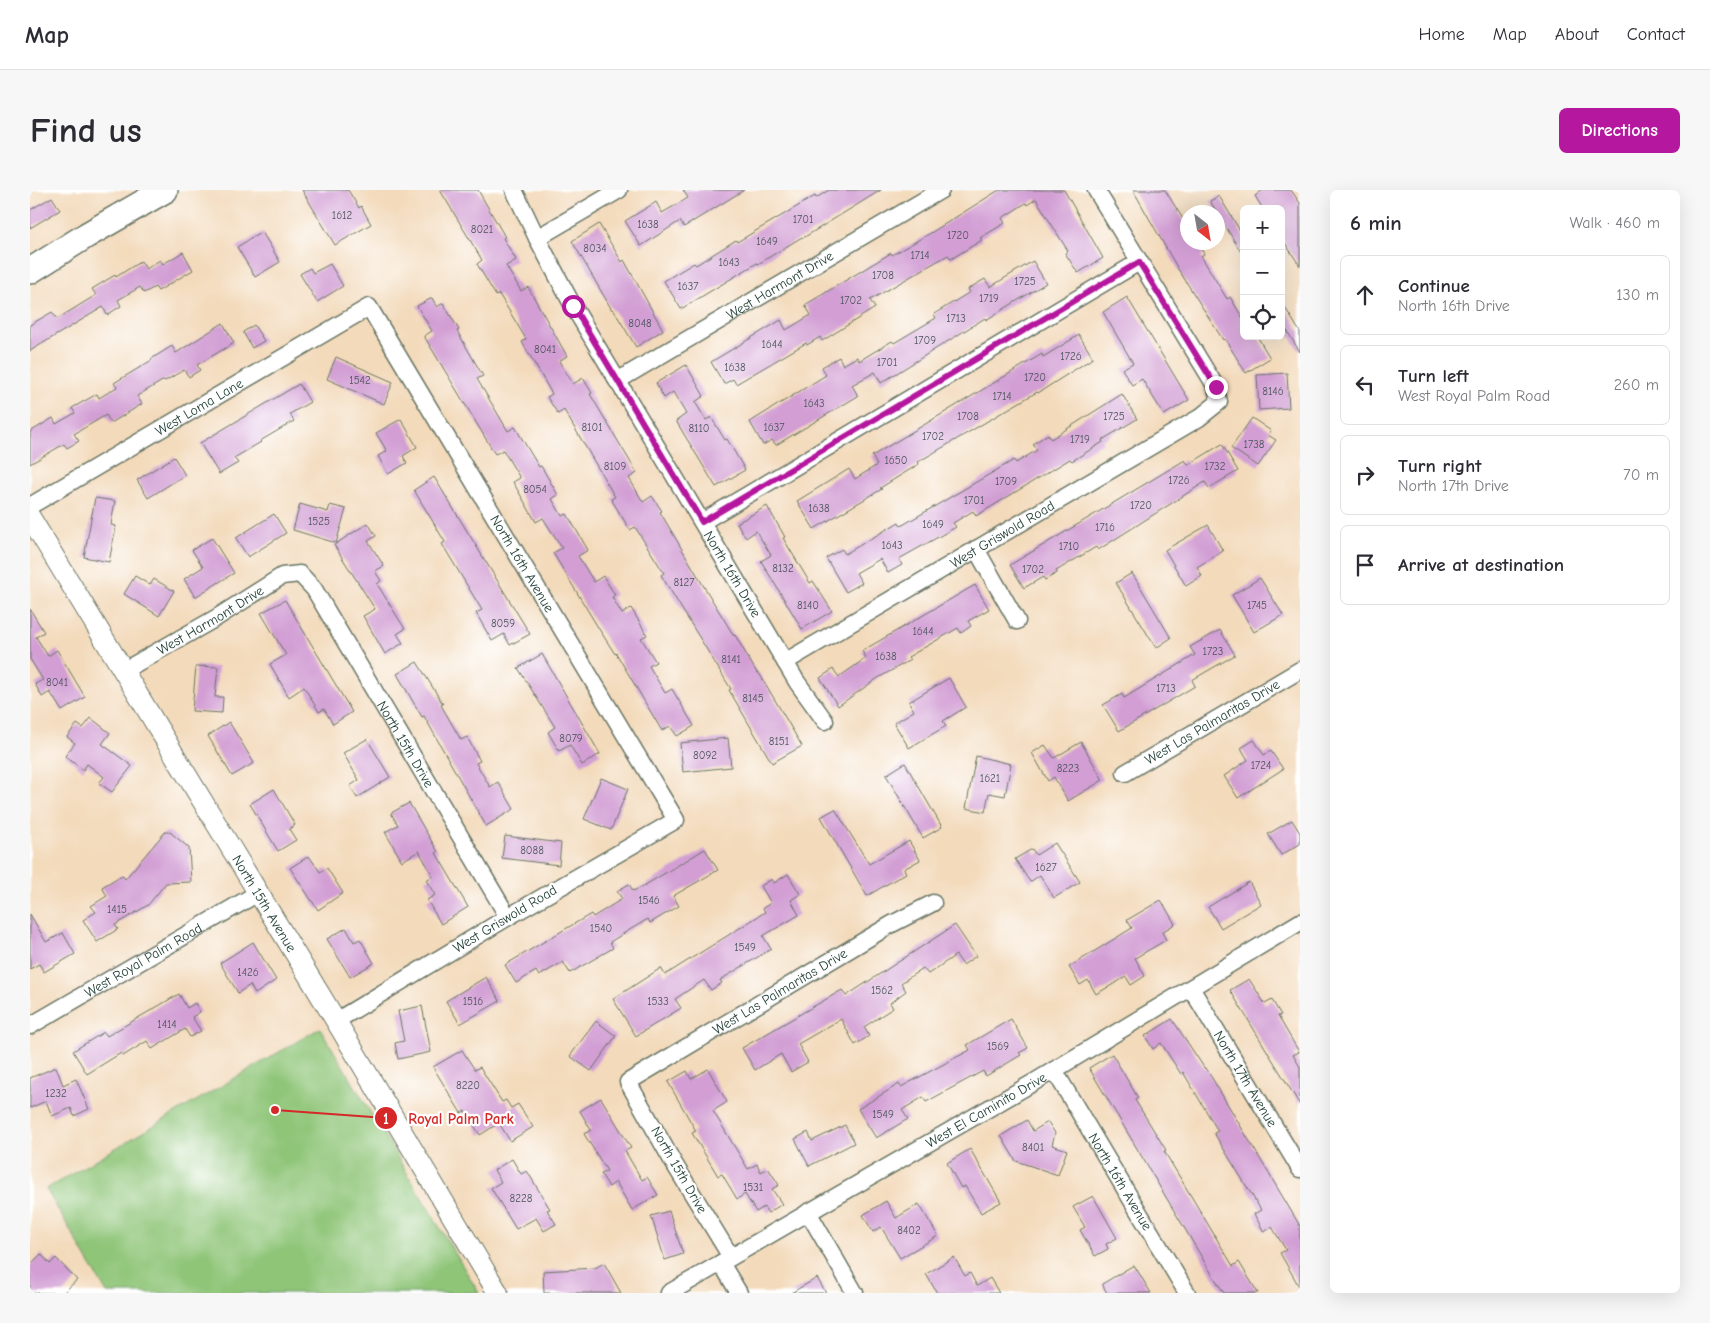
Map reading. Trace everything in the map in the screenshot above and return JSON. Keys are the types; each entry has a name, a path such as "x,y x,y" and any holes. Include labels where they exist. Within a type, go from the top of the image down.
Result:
{"main road":[{"path":"30,271 87,235 165,190"}],"street":[{"name":"North 16th Drive","path":"514,190 573,306 797,682 825,721"},
{"path":"537,238 619,190"},
{"name":"West Harmont Drive","path":"617,381 941,190"},
{"path":"702,522 1139,262 1096,190"},
{"name":"West Griswold Road","path":"785,662 1199,418 1219,402 1216,387 1139,262"},
{"name":"West Loma Lane","path":"30,506 369,307"},
{"name":"North 16th Avenue","path":"369,307 676,820"},
{"name":"North 15th Avenue","path":"30,517 336,1021 498,1293"},
{"path":"976,550 1018,621"},
{"name":"West Harmont Drive","path":"123,671 216,618 282,576 300,574"},
{"name":"North 15th Drive","path":"300,574 314,589 508,917"},
{"name":"West Las Palmaritas Drive","path":"1125,773 1300,670"},
{"name":"West Griswold Road","path":"336,1021 508,917 676,820"},
{"name":"West Royal Palm Road","path":"30,1026 258,893"},
{"name":"West Las Palmaritas Drive","path":"628,1082 892,924 933,903"},
{"name":"West El Caminito Drive","path":"669,1293 1054,1070 1300,922"},
{"name":"North 17th Avenue","path":"1191,988 1300,1169"},
{"name":"North 16th Avenue","path":"1054,1070 1187,1293"},
{"name":"North 15th Drive","path":"628,1082 726,1260 738,1293"},
{"path":"808,1212 855,1293"}],"green space":[{"path":"320,1028 479,1293 107,1293 46,1189"}],"building":[{"path":"302,190 348,190 359,208 361,206 371,224 335,245"},
{"path":"440,190 478,190 516,260 506,266 521,291 528,287 567,356 559,361 573,384 583,378 592,393 590,394 637,473 629,478 643,502 652,496 662,511 660,512 706,590 757,673 759,673 802,746 772,763 729,690 731,689 661,575 664,573 635,527 630,530 611,499 615,497 564,410 558,414 547,397 552,394 522,342 526,339 499,294 496,296 477,264 482,260"},
{"path":"683,190 744,190 684,227 680,221 641,246 625,221 656,202 662,213 688,198"},
{"path":"829,190 881,190 681,309 664,281 694,263 696,265 736,240 737,242 815,196 816,198"},
{"path":"999,190 1064,190 1103,258 1078,273 1065,253 1068,251 1036,199 1002,218 1005,223 951,259 948,255 870,300 875,308 822,341 820,337 807,345 806,343 736,384 733,379 724,384 711,362 781,320 786,330 811,315 805,305 891,253 892,255 929,234"},
{"path":"1133,190 1165,190 1180,214 1180,250 1202,250 1204,254 1201,256 1227,299 1230,297 1240,313 1240,340 1259,340 1270,358 1246,373 1178,269"},
{"path":"1263,190 1291,190 1300,203 1300,266 1285,243 1285,205 1261,205 1255,196"},
{"path":"1219,196 1224,205 1212,205 1210,201"},
{"path":"52,197 60,210 30,228 30,210"},
{"path":"1225,206 1240,230 1240,250 1225,226"},
{"path":"599,224 622,262 624,260 663,330 636,347 572,241"},
{"path":"262,232 280,262 255,277 237,247"},
{"path":"183,252 193,270 158,291 155,287 144,293 140,287 118,300 121,306 107,315 103,307 30,351 30,325 52,312 57,319 96,295 92,289 141,261 146,269 160,260 163,264"},
{"path":"1033,261 1046,283 986,320 985,318 881,383 875,372 852,385 858,396 776,445 772,440 763,445 750,422 826,375 822,367 839,357 843,365 857,357 859,361 936,318 934,314 970,292 968,289 985,279 990,287"},
{"path":"330,264 343,286 317,302 300,274 310,268 313,273"},
{"path":"1127,297 1189,400 1164,415 1142,379 1132,385 1122,369 1133,363 1103,312"},
{"path":"432,298 437,307 443,303 459,330 457,331 483,376 477,379 508,431 515,427 558,495 552,499 562,516 567,514 588,550 578,556 594,582 603,576 615,595 612,597 622,614 631,608 647,635 641,638 656,662 649,666 665,693 672,689 694,726 677,736 670,726 662,731 616,653 599,629 553,553 562,548 543,518 536,522 513,482 520,478 503,450 495,454 424,336 432,331 417,306"},
{"path":"1285,308 1300,332 1300,352 1285,328"},
{"path":"223,323 234,343 197,365 200,370 189,377 184,370 164,380 137,396 142,404 111,423 106,415 74,434 79,441 67,448 64,444 30,464 30,432 53,418 56,424 75,413 72,408 97,394 99,398 117,387 114,383 172,346 176,353"},
{"path":"254,325 264,341 252,348 243,332"},
{"path":"1079,335 1093,358 1038,393 918,462 919,464 880,488 882,489 814,529 797,501 849,469 855,479 877,465 872,456 1042,354 1043,357"},
{"path":"336,357 393,382 384,404 327,379"},
{"path":"686,365 704,396 695,402 706,420 711,417 725,440 727,439 745,470 716,487 676,421 686,414 673,392 664,398 656,383"},
{"path":"1287,373 1289,408 1259,410 1257,375"},
{"path":"299,384 310,402 290,414 294,421 234,458 238,463 219,474 200,443"},
{"path":"1122,394 1137,419 1072,461 1070,459 976,516 973,511 953,523 956,527 899,559 902,565 888,573 880,559 856,573 862,583 846,592 826,558 842,549 845,554 899,522 901,526 1014,460 1016,463 1037,450 1033,444 1048,434 1051,439"},
{"path":"1252,418 1271,431 1268,435 1276,440 1258,466 1231,448"},
{"path":"401,419 417,447 403,456 407,463 388,474 378,456 387,451 376,433"},
{"path":"1222,444 1238,471 1209,488 1205,482 1098,550 1096,547 1056,571 1057,573 1045,580 1043,577 1024,588 1010,565 1185,460 1188,465"},
{"path":"174,457 185,475 148,498 137,480"},
{"path":"434,477 530,634 510,645 504,634 492,641 476,613 482,610 442,544 445,542 414,490"},
{"path":"95,498 115,501 111,525 116,526 109,562 84,557"},
{"path":"300,504 328,512 330,505 346,509 336,543 293,530"},
{"path":"767,506 785,537 783,538 810,583 813,581 832,611 802,629 761,561 771,555 756,531 746,538 737,523"},
{"path":"274,514 286,533 248,557 236,538"},
{"path":"368,523 376,536 368,541 384,566 375,571 381,581 377,584 405,629 397,634 403,643 385,654 363,616 375,609 334,545"},
{"path":"1208,525 1223,551 1197,567 1202,576 1186,586 1165,550"},
{"path":"212,538 234,573 195,597 184,579 203,567 192,550"},
{"path":"1132,573 1171,638 1156,648 1116,583"},
{"path":"135,576 150,585 154,579 174,591 159,616 124,594"},
{"path":"1260,578 1283,615 1254,632 1232,595"},
{"path":"975,585 989,609 968,621 971,626 961,633 958,628 908,657 910,660 878,678 838,706 820,678 833,669 839,677 866,658 862,651"},
{"path":"285,600 352,712 333,724 324,709 319,712 304,687 289,697 270,664 286,655 261,613"},
{"path":"30,609 44,632 36,637 48,656 57,650 85,697 62,711 50,692 42,697 35,684 43,680 30,659"},
{"path":"1220,630 1235,655 1192,680 1195,686 1119,731 1103,705 1122,694 1124,698 1195,655 1190,647"},
{"path":"542,654 600,754 582,765 570,745 559,751 548,732 555,727 518,668"},
{"path":"417,662 443,704 441,705 461,740 467,737 480,761 476,763 490,787 498,782 514,809 486,826 424,716 422,717 397,674"},
{"path":"196,666 218,667 215,697 223,697 222,713 192,711"},
{"path":"949,678 966,707 943,721 946,726 909,748 894,723 914,711 909,702"},
{"path":"91,718 110,733 102,744 132,766 112,792 99,783 104,777 87,764 83,770 65,756 75,743 67,737 77,724 83,728"},
{"path":"229,722 254,763 232,776 208,736"},
{"path":"728,738 731,767 683,772 680,743"},
{"path":"367,739 390,777 357,798 350,786 359,780 343,753"},
{"path":"1254,740 1264,755 1271,751 1283,769 1238,798 1224,776 1248,760 1241,748"},
{"path":"1081,742 1103,780 1068,801 1054,777 1048,781 1032,753 1045,745 1054,758"},
{"path":"976,756 1011,764 1005,796 989,793 985,812 966,808"},
{"path":"905,763 942,827 923,838 886,775"},
{"path":"601,778 628,789 611,830 584,819"},
{"path":"274,789 295,825 289,829 296,840 278,851 250,804"},
{"path":"409,803 468,907 441,924 427,900 435,895 426,880 433,876 419,851 402,861 385,832 398,825 391,813"},
{"path":"835,809 869,864 909,841 920,860 904,869 906,873 867,896 821,817"},
{"path":"1292,820 1300,833 1300,844 1281,855 1268,834"},
{"path":"165,832 170,832 189,848 191,882 166,883 148,905 115,925 118,929 97,942 83,920 96,912 91,906 107,896 102,887 122,875 125,879"},
{"path":"505,836 561,843 559,865 502,858"},
{"path":"1055,843 1080,882 1054,898 1040,875 1030,882 1015,859 1032,849 1036,855"},
{"path":"705,849 718,870 673,896 679,906 650,923 648,919 626,932 610,942 613,948 570,973 563,962 539,976 536,971 516,983 505,965 591,914 593,917 622,899 617,891 629,884 633,891 642,887"},
{"path":"309,856 320,872 327,868 343,893 318,910 290,868"},
{"path":"788,874 800,894 791,900 799,915 763,936 771,949 720,980 722,983 711,990 704,980 675,999 681,1008 636,1036 613,999 661,968 665,975 765,912 763,908 771,903 761,886 772,879 774,883"},
{"path":"1249,882 1261,904 1221,928 1208,907"},
{"path":"1161,900 1175,924 1162,932 1166,940 1135,958 1145,976 1131,985 1126,977 1096,994 1088,980 1080,985 1069,967 1132,928 1127,920"},
{"path":"30,914 46,942 63,933 75,954 44,972 39,964 30,969"},
{"path":"955,925 976,956 963,965 956,955 928,974 923,968 901,983 906,991 890,1003 893,1008 864,1027 869,1036 855,1045 841,1019 798,1044 808,1062 791,1072 781,1054 755,1070 742,1048 842,990 846,996"},
{"path":"346,928 354,942 360,939 374,963 350,977 327,939"},
{"path":"253,942 276,980 255,994 250,985 238,993 220,963"},
{"path":"486,977 500,1001 460,1024 446,1001"},
{"path":"1249,979 1265,1004 1272,1000 1281,1015 1278,1016 1299,1052 1293,1055 1300,1067 1300,1105 1230,990"},
{"path":"179,994 187,1008 195,1003 200,1012 192,1017 201,1031 190,1037 185,1029 152,1049 147,1041 123,1056 121,1053 87,1074 73,1051 104,1032 107,1036"},
{"path":"422,1006 431,1052 398,1059 395,1043 404,1041 398,1011"},
{"path":"1011,1019 1028,1048 1019,1053 1021,1055 986,1076 983,1071 926,1102 923,1097 902,1110 908,1119 876,1138 858,1109 899,1084 901,1087 970,1050 967,1045"},
{"path":"1172,1019 1206,1068 1300,1226 1300,1288 1280,1253 1286,1250 1272,1227 1264,1232 1254,1214 1261,1210 1214,1133 1218,1131 1183,1072 1181,1074 1161,1043 1153,1049 1145,1036"},
{"path":"596,1021 616,1036 591,1071 570,1056"},
{"path":"462,1050 475,1070 480,1067 502,1102 506,1100 511,1108 518,1104 533,1127 510,1141 499,1123 480,1135 465,1111 461,1113 433,1067"},
{"path":"1112,1054 1138,1098 1135,1100 1166,1150 1164,1151 1233,1266 1239,1262 1258,1293 1224,1293 1207,1266 1089,1068"},
{"path":"56,1067 63,1085 76,1079 89,1109 74,1116 71,1108 52,1116 46,1101 30,1108 30,1078"},
{"path":"708,1069 727,1102 713,1111 748,1169 757,1164 761,1172 768,1168 779,1185 772,1189 782,1204 768,1213 764,1207 756,1212 745,1194 737,1199 722,1174 718,1176 692,1133 696,1131 668,1082 687,1071 691,1079"},
{"path":"601,1098 631,1148 625,1151 642,1180 647,1177 658,1195 632,1210 616,1182 609,1187 601,1174 607,1171 584,1134 591,1130 580,1111"},
{"path":"1027,1120 1033,1131 1048,1122 1055,1133 1052,1145 1067,1150 1058,1175 1016,1161 1001,1136"},
{"path":"845,1125 854,1143 809,1166 795,1139 808,1132 812,1141"},
{"path":"970,1149 1001,1202 981,1213 965,1186 961,1188 947,1163"},
{"path":"512,1159 521,1174 527,1171 550,1209 547,1210 556,1224 544,1231 536,1218 516,1229 491,1188 501,1182 494,1170"},
{"path":"1093,1196 1117,1238 1106,1244 1108,1249 1095,1256 1080,1230 1085,1227 1073,1207"},
{"path":"886,1201 896,1218 919,1204 938,1236 900,1258 881,1227 873,1232 863,1215"},
{"path":"669,1211 683,1254 665,1260 651,1216"},
{"path":"41,1254 50,1264 56,1258 77,1280 63,1293 30,1293 30,1265"},
{"path":"954,1257 965,1276 970,1273 977,1286 990,1278 999,1293 937,1293 926,1274"},
{"path":"604,1263 621,1293 544,1293 543,1271 595,1268"},
{"path":"1134,1265 1151,1293 1107,1293 1102,1284"},
{"path":"817,1278 826,1293 791,1293"}],"place":[{"name":"Royal Palm Park","path":"275,1110"}],"route":[{"path":"573,306 702,522 1139,262 1216,387"}]}
